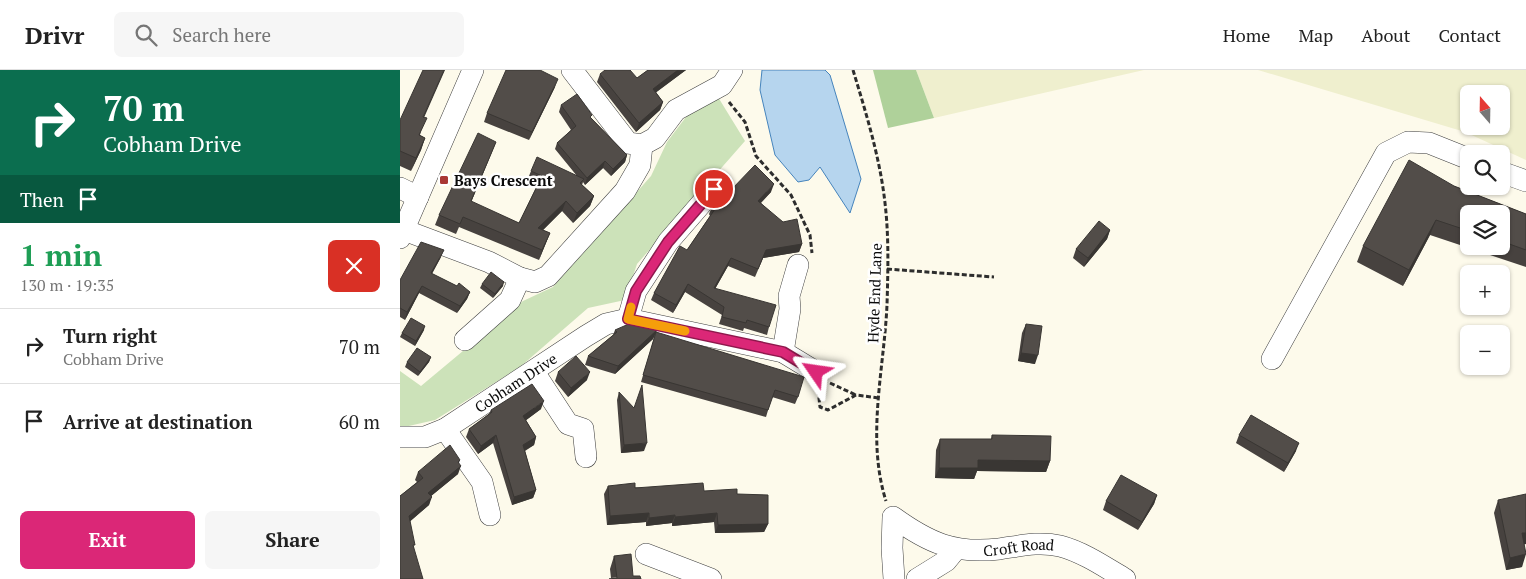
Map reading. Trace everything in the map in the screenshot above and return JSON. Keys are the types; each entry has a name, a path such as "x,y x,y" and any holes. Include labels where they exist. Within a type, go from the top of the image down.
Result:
{"street":[{"path":"473,70 409,193 402,234 489,262 520,278 535,282 548,276 625,191 640,165 642,145"},
{"path":"572,70 628,143 642,145 655,138 676,110 727,77"},
{"path":"1272,359 1386,153 1408,142 1429,143 1460,155"},
{"path":"1510,176 1526,182"},
{"path":"628,319 636,291 668,242 714,189"},
{"path":"783,352 790,309 788,296 805,260"},
{"path":"465,340 510,300 520,278"},
{"name":"Cobham Drive","path":"400,439 424,437 445,429 606,324 628,319 783,352 821,377"},
{"path":"534,372 568,424 583,429 586,457"},
{"path":"445,429 482,482 490,515"},
{"path":"893,517 920,537 955,550 946,562 917,579"},
{"path":"893,517 894,579"},
{"name":"Croft Road","path":"955,550 971,551 1042,544 1060,546 1100,564 1124,579"},
{"path":"646,554 711,579"}],"path":[{"name":"Hyde End Lane","path":"853,70 863,104 885,201 887,268 877,423 879,478 893,517"},
{"path":"727,77 730,105 745,122 756,156 791,195 810,235 805,260"},
{"path":"887,268 994,277"},
{"path":"856,395 828,410 820,407 821,377 856,395 879,398"}],"green space":[{"path":"873,70 916,70 934,118 888,128"},
{"path":"916,70 1144,70 934,118"},
{"path":"1258,70 1526,70 1526,160 1510,153 1510,145 1493,145 1472,135 1510,135 1510,85 1460,85 1460,131"},
{"path":"718,97 745,141 637,264 625,300 588,308 520,367 435,420 400,428 400,371 421,386 523,301 553,287 651,176 667,142 689,113"}],"water":[{"path":"762,70 825,70 830,75 861,179 850,213 820,167 809,180 798,182 775,155 760,90"}],"building":[{"path":"423,70 444,70 423,117 427,118 419,135 425,138 416,158 400,151 400,120"},
{"path":"506,70 540,70 558,79 532,132 487,113"},
{"path":"605,70 630,70 637,78 648,70 678,70 653,89 663,102 639,123 600,74"},
{"path":"577,94 592,115 590,117 627,155 613,169 605,161 587,178 557,143 576,126 561,105"},
{"path":"478,133 496,142 471,201 519,223 542,176 531,171 537,157 584,179 580,183 594,196 577,213 566,201 538,228 550,233 542,250 463,217 460,224 439,215"},
{"path":"1409,160 1460,188 1460,195 1477,195 1503,205 1460,205 1460,228 1436,220 1409,270 1363,246"},
{"path":"755,165 774,184 758,201 783,222 797,219 802,244 766,250 758,269 731,258 714,288 776,305 769,327 747,320 746,323 722,317 724,307 688,284 676,305 654,293 680,246 687,250 715,209 712,207 728,188 731,190"},
{"path":"1510,208 1526,214 1526,250 1510,244"},
{"path":"1099,221 1110,230 1088,258 1076,249"},
{"path":"421,242 444,250 431,273 457,286 459,283 470,292 460,306 422,286 407,312 400,308 400,280"},
{"path":"491,272 504,282 495,294 482,284"},
{"path":"411,318 425,326 416,341 402,333"},
{"path":"631,323 657,330 618,366 588,356 617,332 615,330"},
{"path":"1026,324 1042,326 1038,355 1021,353"},
{"path":"656,332 804,377 798,397 775,390 768,410 643,375"},
{"path":"417,348 431,357 420,372 407,362"},
{"path":"576,356 590,372 571,388 558,372"},
{"path":"532,384 544,401 523,416 536,437 523,445 536,490 514,497 496,435 481,446 469,429 492,412 491,410"},
{"path":"642,385 647,443 624,445 619,392 634,408"},
{"path":"1251,415 1299,443 1288,463 1239,435"},
{"path":"992,435 1051,436 1050,461 978,460 978,468 939,468 940,439 992,439"},
{"path":"450,445 460,460 458,462 461,466 428,493 432,497 409,516 415,545 413,545 423,579 400,579 400,496 423,478 418,472"},
{"path":"1121,475 1157,495 1142,522 1106,501"},
{"path":"635,483 635,488 703,483 704,491 737,489 737,494 768,495 768,524 718,525 717,513 649,518 649,513 610,516 608,486"},
{"path":"1526,494 1526,533 1522,533 1526,554 1510,558 1498,500"},
{"path":"631,554 633,576 640,576 641,579 609,579 617,578 614,556"}],"slow traffic":[{"path":"631,307 628,319 685,331"}],"place":[{"name":"Bays Crescent","path":"444,180"}],"route":[{"path":"714,189 668,242 636,291 628,319 783,352 816,372"}]}
